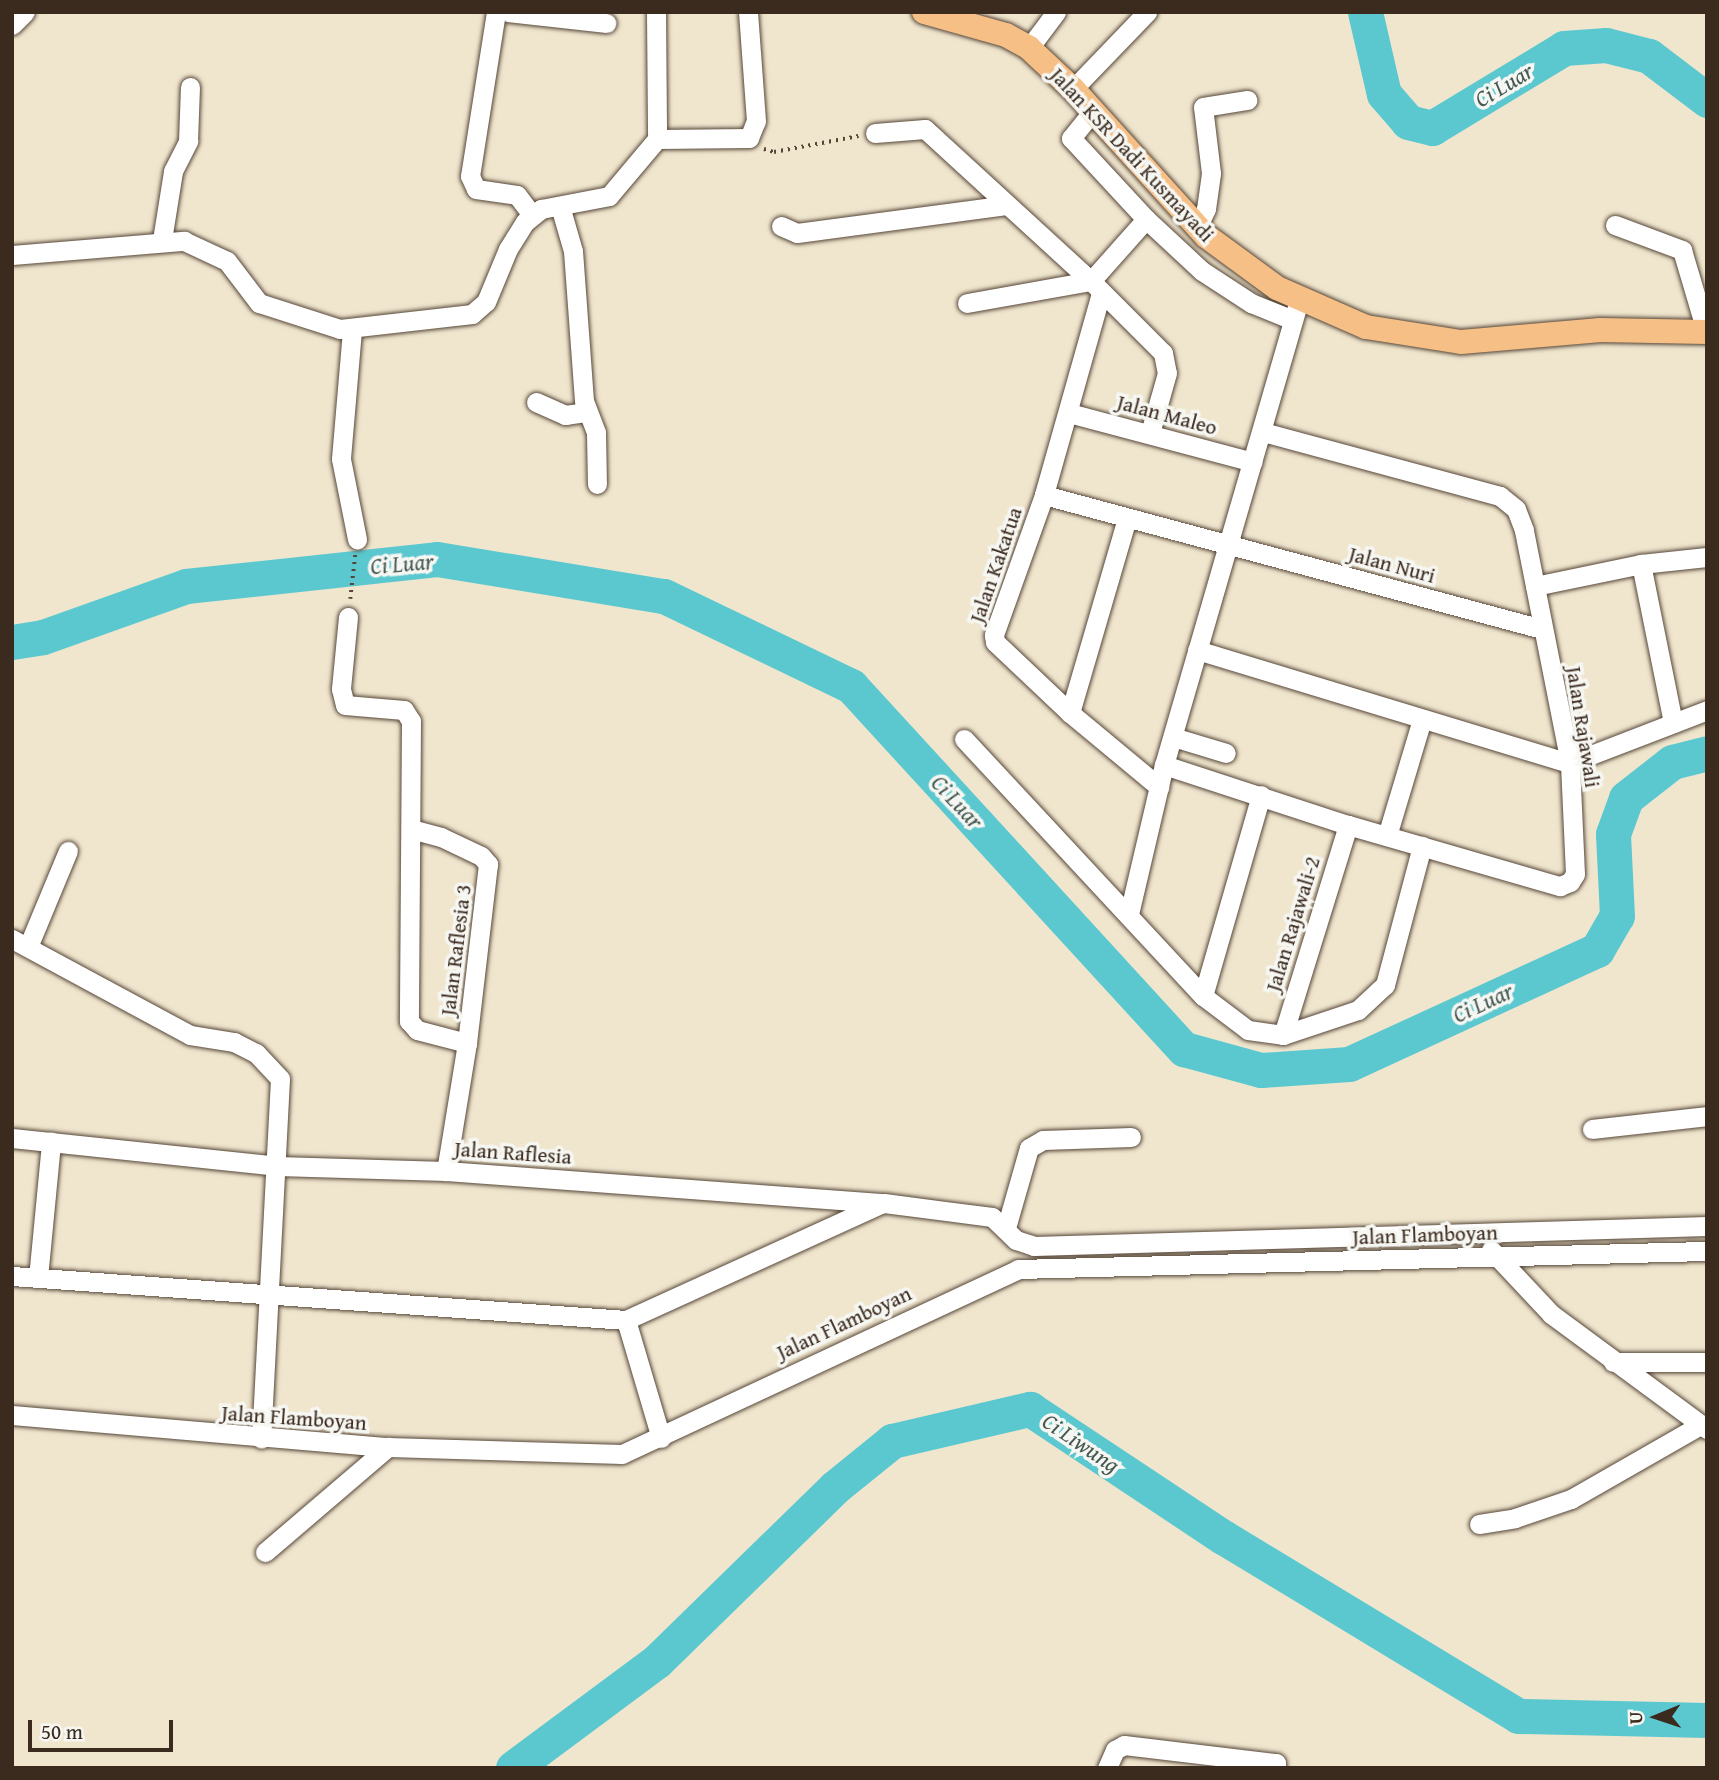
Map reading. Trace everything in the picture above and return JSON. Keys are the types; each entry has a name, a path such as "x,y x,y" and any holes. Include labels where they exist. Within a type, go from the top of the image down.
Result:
{"main road":[{"name":"Jalan KSR Dadi Kusmayadi","path":"924,12 1006,35 1029,48 1073,89 1201,232 1296,310 1426,340 1461,342 1656,328 1706,331"}],"street":[{"path":"12,26 25,12"},
{"path":"496,12 470,176 476,189 517,195 532,215"},
{"path":"508,12 606,23"},
{"path":"12,255 162,240 201,246 227,261 259,303 352,330 448,320 479,311 508,248 532,215 609,196 657,139 656,12"},
{"path":"657,139 749,138 756,121 748,12"},
{"path":"1029,48 1056,12"},
{"path":"1073,89 1147,12"},
{"path":"162,240 173,171 188,141 190,87"},
{"path":"1188,259 1201,232 1211,173 1203,107 1247,100"},
{"path":"1093,111 1071,138 1146,219 1188,259 1251,303 1296,310 1230,546 1164,765 1129,914"},
{"path":"875,133 925,129 1096,287 1163,353 1166,363 1150,433"},
{"path":"781,226 797,233 1006,205"},
{"path":"560,206 573,251 587,412 596,433 597,484"},
{"path":"967,303 1096,287 1146,219"},
{"path":"1615,225 1682,250 1706,331"},
{"name":"Jalan Kakatua","path":"1096,287 1069,413 1044,495 994,635 995,642 1070,713 1159,787"},
{"path":"352,330 341,459 357,539"},
{"path":"536,402 565,415 587,412"},
{"name":"Jalan Maleo","path":"1069,413 1253,462"},
{"name":"Jalan Rajawali","path":"1164,765 1348,825 1560,886 1570,883 1575,874 1570,763 1521,517 1510,501 1262,432"},
{"name":"Jalan Nuri","path":"1044,495 1542,629"},
{"path":"1070,713 1128,518"},
{"path":"1535,586 1641,564 1707,557"},
{"path":"1641,564 1673,723"},
{"path":"348,617 341,689 345,705 396,709 409,715 409,1021 417,1030 467,1044 446,1171"},
{"path":"1197,650 1570,763 1707,710"},
{"path":"1387,836 1422,719"},
{"path":"1173,737 1226,752"},
{"path":"964,739 1203,996 1248,1030 1283,1035 1358,1010 1385,985 1422,846"},
{"path":"1203,996 1261,795"},
{"name":"Jalan Rajawali-2","path":"1283,1035 1348,825"},
{"name":"Jalan Raflesia 3","path":"411,829 441,837 488,864 467,1044"},
{"path":"68,851 20,943 190,1035 234,1042 256,1053 280,1079 261,1438"},
{"path":"1591,1129 1707,1116"},
{"path":"1018,1269 1011,1234 1029,1148 1043,1140 1131,1137"},
{"name":"Jalan Raflesia","path":"12,1138 276,1166 446,1171 884,1203 992,1217 1011,1234 1034,1246 1707,1226"},
{"path":"38,1278 51,1142"},
{"path":"12,1276 270,1292 626,1320 884,1203"},
{"path":"1479,1524 1515,1518 1571,1499 1703,1427 1551,1314 1492,1255 1491,1231"},
{"path":"1228,1242 1229,1264"},
{"name":"Jalan Flamboyan","path":"12,1415 388,1447 614,1455 634,1452 785,1374 1018,1269 1707,1251"},
{"path":"626,1320 661,1438"},
{"path":"1613,1362 1707,1362"},
{"path":"265,1552 388,1447"},
{"path":"1107,1768 1115,1750 1124,1745 1206,1761 1276,1763 1276,1768"}],"path":[{"path":"749,138 774,152 875,133"},
{"path":"348,617 357,539"}],"waterway":[{"name":"Ci Luar","path":"1365,12 1384,94 1408,122 1432,128 1564,48 1606,45 1649,56 1707,100"},
{"name":"Ci Luar","path":"12,642 43,637 186,586 437,559 664,596 851,686 1184,1049 1261,1070 1349,1064 1597,950 1617,916 1613,834 1626,798 1672,762 1707,753"},
{"name":"Ci Liwung","path":"513,1768 657,1661 834,1488 892,1441 1030,1409 1223,1537 1518,1716 1707,1720"}]}
